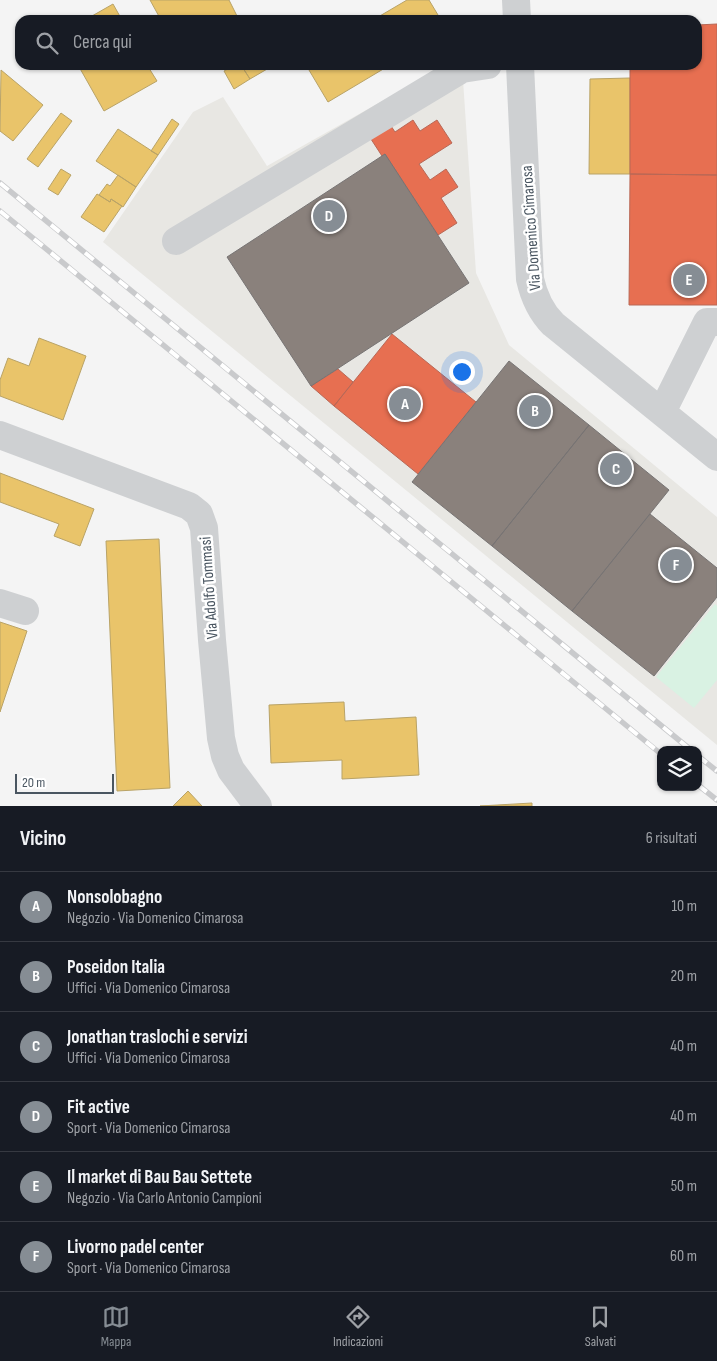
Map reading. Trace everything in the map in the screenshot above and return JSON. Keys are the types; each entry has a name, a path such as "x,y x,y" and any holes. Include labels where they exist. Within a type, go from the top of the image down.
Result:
{"street":[{"path":"516,0 518,15"},
{"path":"176,241 460,70"},
{"name":"Via Domenico Cimarosa","path":"520,70 530,279 541,311 553,324 717,457"},
{"path":"662,412 707,322 717,322"},
{"name":"Via Adolfo Tommasi","path":"0,435 189,506 199,514 204,528 221,738 225,756 231,770 258,806"}],"shaded area":[{"path":"437,70 462,70 476,273 509,345 717,517 717,745 103,242 193,112 223,97 267,166"}],"green space":[{"path":"715,604 717,606 717,680 694,708 656,677"}],"building: Abitazioni":[{"path":"150,0 229,0 236,15 158,15"},
{"path":"407,0 429,0 438,15 382,15"},
{"path":"113,4 119,15 94,15"},
{"path":"1,70 43,105 13,141 0,131"},
{"path":"81,70 150,70 157,81 104,111"},
{"path":"244,70 250,79 234,89 224,71"},
{"path":"244,70 265,70 250,79"},
{"path":"309,70 382,70 328,102"},
{"path":"630,78 630,174 589,174 590,79"},
{"path":"61,113 72,121 38,167 27,159"},
{"path":"172,119 179,124 158,155 151,151"},
{"path":"118,129 158,155 136,187 96,161"},
{"path":"61,169 71,175 58,195 48,189"},
{"path":"118,175 136,187 123,207 111,199 110,202 99,195 107,184 110,186"},
{"path":"97,194 110,202 111,199 122,206 104,232 81,217"},
{"path":"39,338 86,356 63,420 0,396 0,380 8,358 29,366"},
{"path":"0,473 94,509 80,546 54,536 59,524 0,502"},
{"path":"159,539 170,788 117,791 106,541"},
{"path":"0,622 27,631 0,712"},
{"path":"344,702 345,721 416,717 419,775 342,779 342,760 271,763 269,705"},
{"path":"188,791 202,806 173,806"},
{"path":"532,803 532,806 480,806"}],"building: Negozi":[{"path":"717,24 717,175 630,174 630,70 702,70 702,25"},
{"path":"413,120 420,131 437,120 452,143 419,164 430,180 446,169 458,187 441,198 457,223 438,235 385,154 382,156 369,136 389,123 395,132"},
{"path":"630,174 717,175 717,305 629,305"},
{"path":"392,334 476,402 418,474 334,406"},
{"path":"338,369 353,382 334,406 311,386"}],"building: Industria":[{"path":"385,154 469,283 311,386 227,257"},
{"path":"509,361 589,425 492,546 412,482"},
{"path":"589,425 669,490 572,611 492,546"},
{"path":"650,514 717,568 717,597 654,676 572,611"}],"railway":[{"path":"0,183 686,746"},
{"path":"0,211 657,751"},
{"path":"702,759 717,771"},
{"path":"702,788 717,800"}],"place":[{"name":"Fit active","path":"329,216"},
{"name":"Il market di Bau Bau Settete","path":"689,280"},
{"name":"Nonsolobagno","path":"405,404"},
{"name":"Poseidon Italia","path":"535,411"},
{"name":"Jonathan traslochi e servizi","path":"616,469"},
{"name":"Livorno padel center","path":"676,565"}]}
